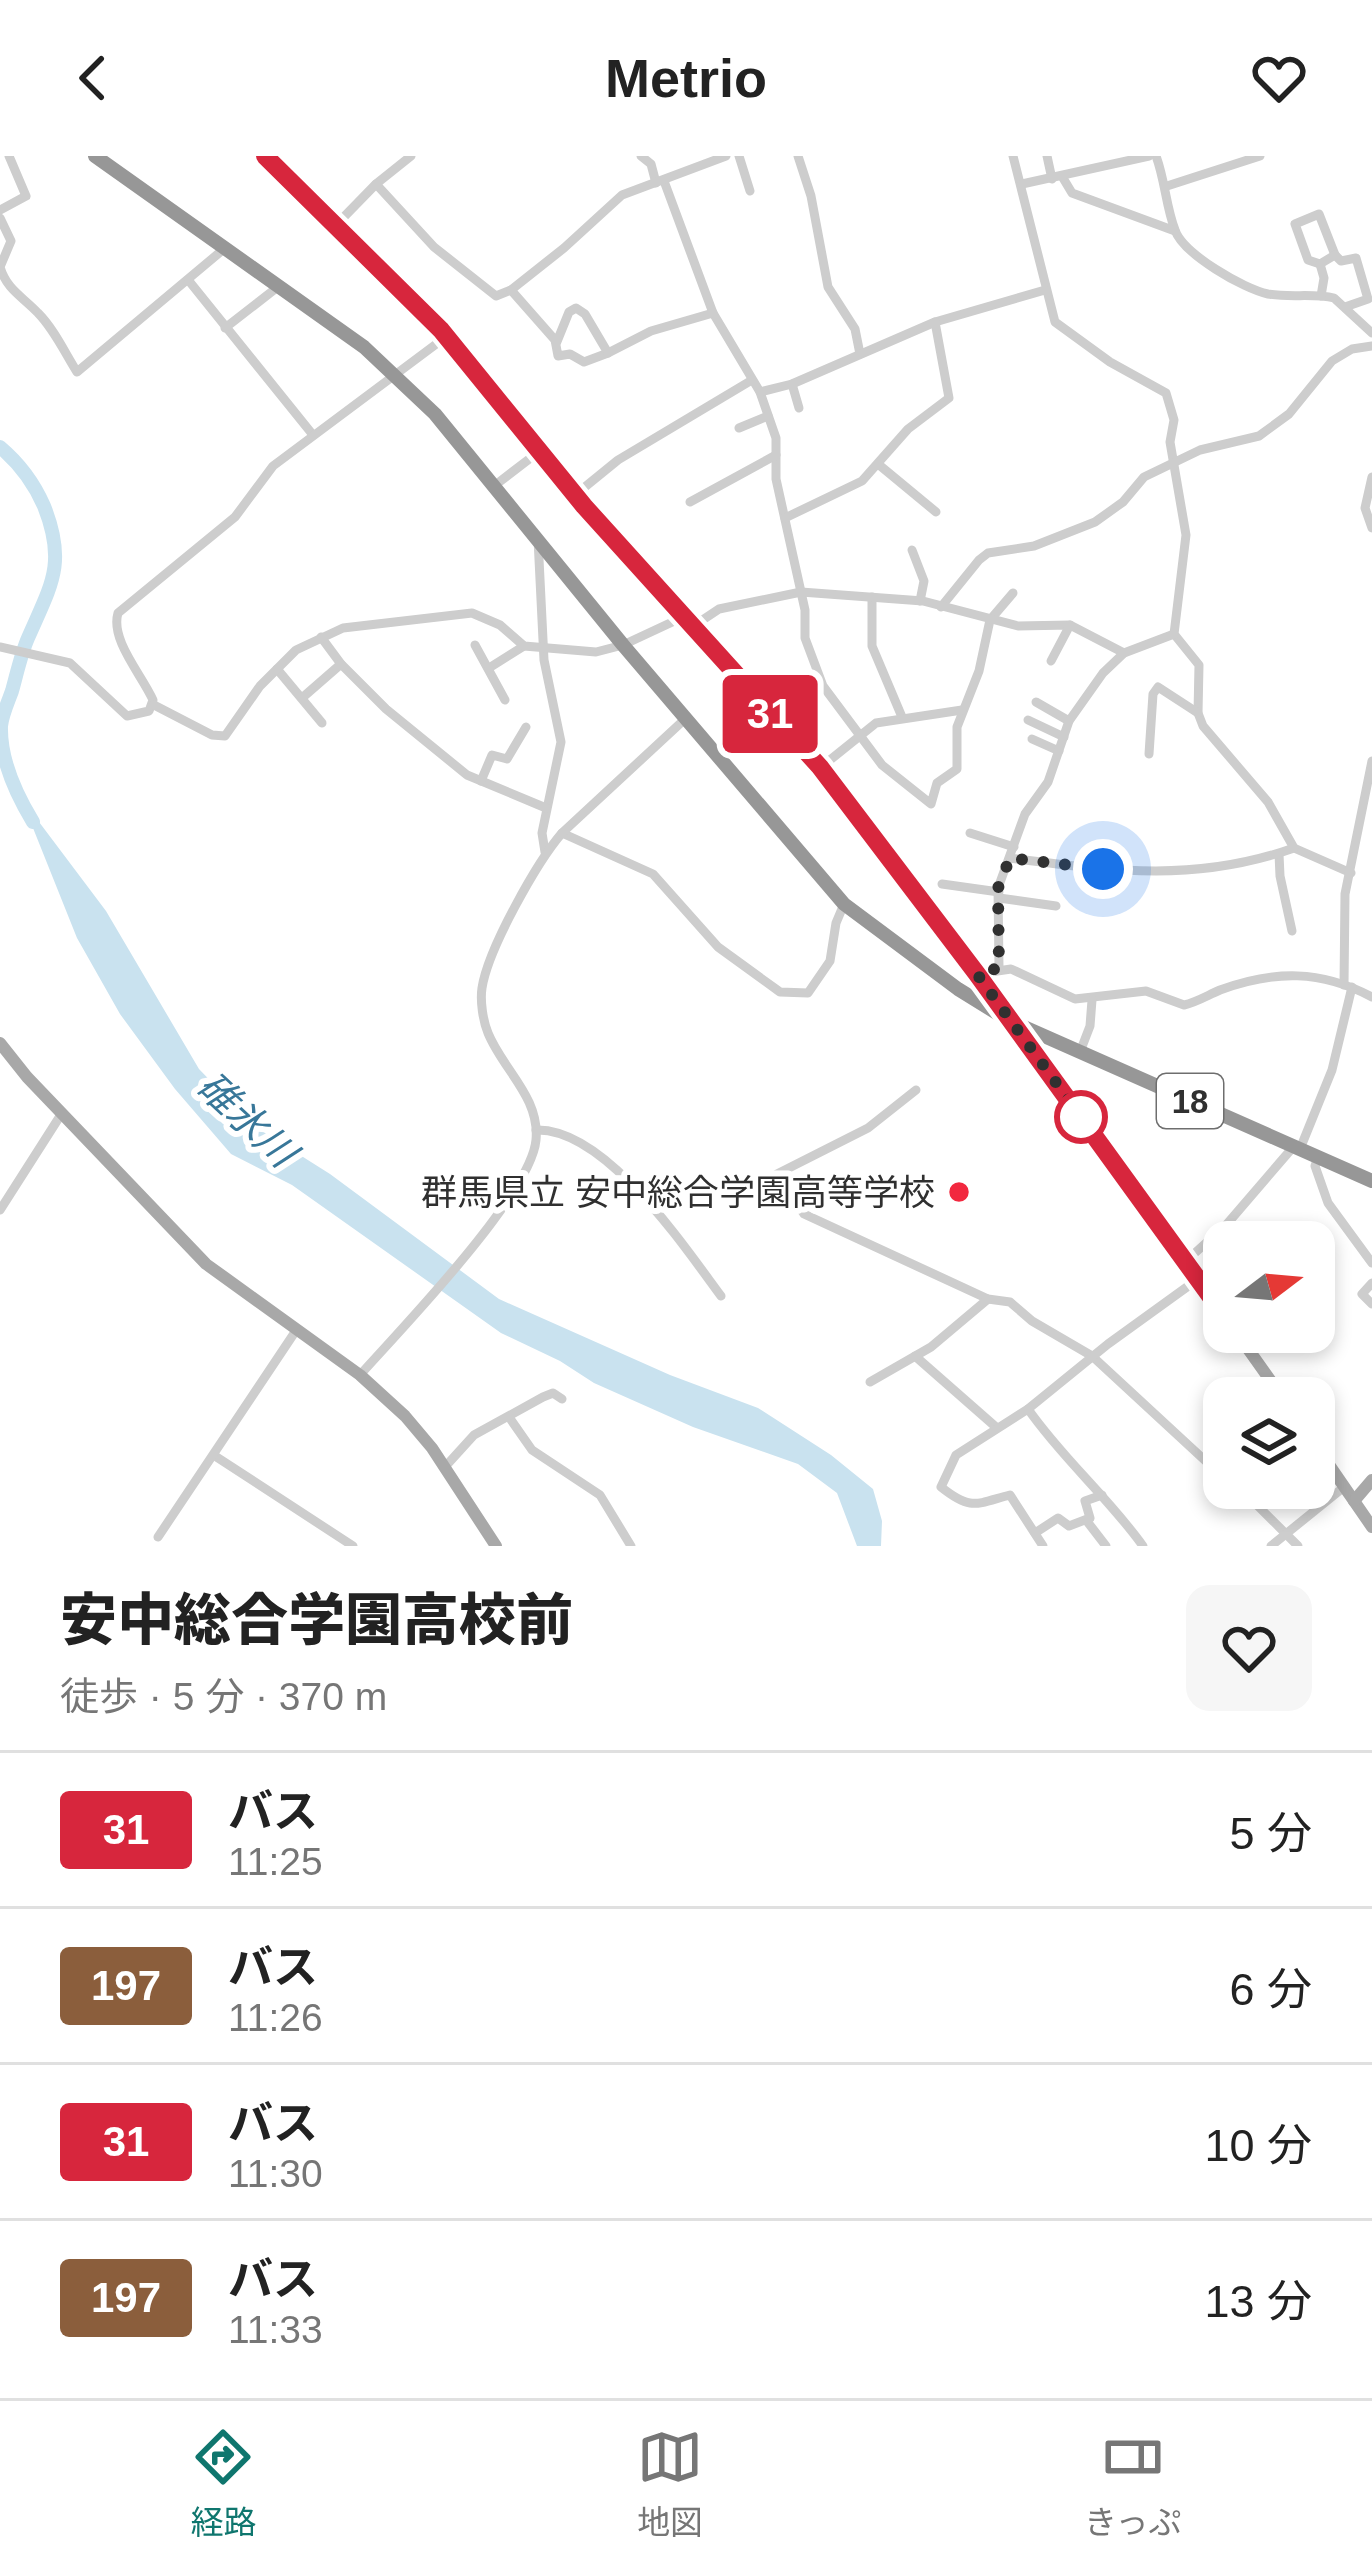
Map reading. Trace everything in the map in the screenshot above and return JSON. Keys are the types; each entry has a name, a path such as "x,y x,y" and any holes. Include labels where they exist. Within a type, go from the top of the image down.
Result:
{"highway":[{"name":"18","path":"95,156 364,346 396,375 435,414 623,646 844,904 916,960 1008,1020 1372,1180"}],"main road":[{"path":"265,156 447,336 575,495 820,767 1203,1286"},
{"path":"0,1042 206,1264 360,1375 420,1432 496,1546"},
{"path":"1335,1474 1372,1527"},
{"path":"1354,1501 1372,1480"}],"street":[{"path":"9,156 26,196 0,214 10,241 0,267 3,282 40,314 77,372 226,248"},
{"path":"338,224 411,156"},
{"path":"640,156 651,164 660,182 712,313 760,392 776,438 776,479 801,592 805,638 823,686 882,765 931,804 937,783 951,775 959,762 958,727 979,670 990,620 1013,593"},
{"path":"376,184 434,247 496,296 511,290 622,195 726,156"},
{"path":"739,156 750,191"},
{"path":"798,156 811,196 828,287 855,329 860,353"},
{"path":"1013,156 1055,322 1110,362 1166,393 1174,420 1170,442 1186,535 1174,634 1198,665 1198,713 1212,739 1268,802 1294,848 1351,873"},
{"path":"1047,156 1057,178 1072,193 1175,231"},
{"path":"1022,184 1152,156 1167,186 1175,231 1182,242 1242,285 1301,299 1334,298 1372,333"},
{"path":"1167,186 1260,156"},
{"path":"1335,255 1320,263 1309,260 1295,224 1319,214 1335,255 1341,261 1356,258 1368,298 1346,307"},
{"path":"1320,263 1321,296"},
{"path":"189,281 313,435"},
{"path":"225,328 279,286"},
{"path":"511,290 556,344 558,356 570,355 584,362 651,331 712,313"},
{"path":"760,392 792,384 935,322 1046,290"},
{"path":"556,344 569,312 576,308 585,314 608,353"},
{"path":"785,518 862,481 908,429 949,398 935,322"},
{"path":"447,336 273,466 235,517 118,613 118,634 154,705 212,735 225,736 296,650 364,623 472,614 500,625 524,646"},
{"path":"941,607 988,553 1034,546 1095,522 1124,502 1144,477 1200,450 1258,436 1289,414 1332,361 1372,346"},
{"path":"575,495 618,460 752,380"},
{"path":"792,384 799,407"},
{"path":"740,428 768,416"},
{"path":"494,486 541,450"},
{"path":"690,502 776,455"},
{"path":"878,464 936,512"},
{"path":"1372,477 1365,508 1372,528"},
{"path":"538,538 543,647 560,728 542,833 545,852"},
{"path":"912,550 923,580 920,601"},
{"path":"489,668 524,646 596,652 718,609 801,592 920,601 1018,626 1070,625 1124,653"},
{"path":"872,598 872,646 902,717"},
{"path":"1051,661 1070,625"},
{"path":"999,968 999,895 1025,814 1048,782 1069,721 1103,673 1124,653 1174,634"},
{"path":"320,637 386,709 466,775 546,808"},
{"path":"475,645 505,700"},
{"path":"0,647 51,656 76,668 127,716 143,714 154,705"},
{"path":"302,698 341,664"},
{"path":"277,669 322,723"},
{"path":"1149,754 1158,687 1198,713"},
{"path":"1036,702 1069,721"},
{"path":"820,767 876,723 962,710"},
{"path":"360,1375 466,1253 523,1175 536,1144 524,1091 487,1032 482,988 521,896 562,832 685,719"},
{"path":"1028,720 1064,737"},
{"path":"481,781 492,755 507,759 526,728"},
{"path":"1032,739 1059,751"},
{"path":"1186,1261 1297,1147 1332,1070 1348,986 1343,918 1372,761"},
{"path":"562,832 653,874 718,947 780,992 808,994 830,961 844,904"},
{"path":"970,833 1012,852 1133,873 1187,873 1294,848"},
{"path":"1279,854 1292,931"},
{"path":"942,884 1057,906"},
{"path":"977,974 1011,969 1055,993 1092,1000 1146,992 1184,1005 1234,987 1306,974 1372,997"},
{"path":"1080,1053 1090,1026 1092,1000"},
{"path":"916,1090 868,1128 777,1174 804,1214 988,1299 1010,1302 1032,1321 1092,1356 1203,1459"},
{"path":"0,1210 62,1113"},
{"path":"536,1130 558,1130 636,1185 722,1296"},
{"path":"1318,1157 1315,1166 1328,1203 1372,1264"},
{"path":"1043,1546 1010,1495 977,1505 960,1502 941,1487 956,1455 1028,1409 1198,1279"},
{"path":"1372,1283 1362,1294 1372,1304"},
{"path":"870,1382 915,1356 988,1299"},
{"path":"158,1538 297,1329"},
{"path":"915,1356 997,1428"},
{"path":"444,1468 474,1435 553,1393 562,1399"},
{"path":"1028,1409 1143,1546"},
{"path":"509,1417 532,1450 600,1495 631,1546"},
{"path":"215,1456 353,1546"},
{"path":"1271,1546 1344,1487"},
{"path":"1035,1533 1058,1518 1069,1526 1090,1518 1085,1501 1102,1495"},
{"path":"1262,1509 1298,1546"},
{"path":"1086,1520 1106,1546"}],"water":[{"path":"21,798 106,911 199,1069 254,1126 330,1174 499,1299 670,1375 758,1408 831,1455 873,1489 882,1521 881,1546 857,1546 837,1493 798,1464 693,1427 594,1383 501,1333 292,1185 231,1154 120,1014 77,938"}],"waterway":[{"name":"碓氷川","path":"0,447 36,489 54,544 49,588 23,650 1,726 10,776 33,822"}],"bus line":[{"name":"31","path":"265,156 441,330 584,506 820,767 1203,1286"}],"place":[{"name":"群馬県立 安中総合学園高等学校","path":"959,1192"}],"route":[{"path":"1081,1117 977,974 999,968 998,888 1010,858 1103,869"}]}
